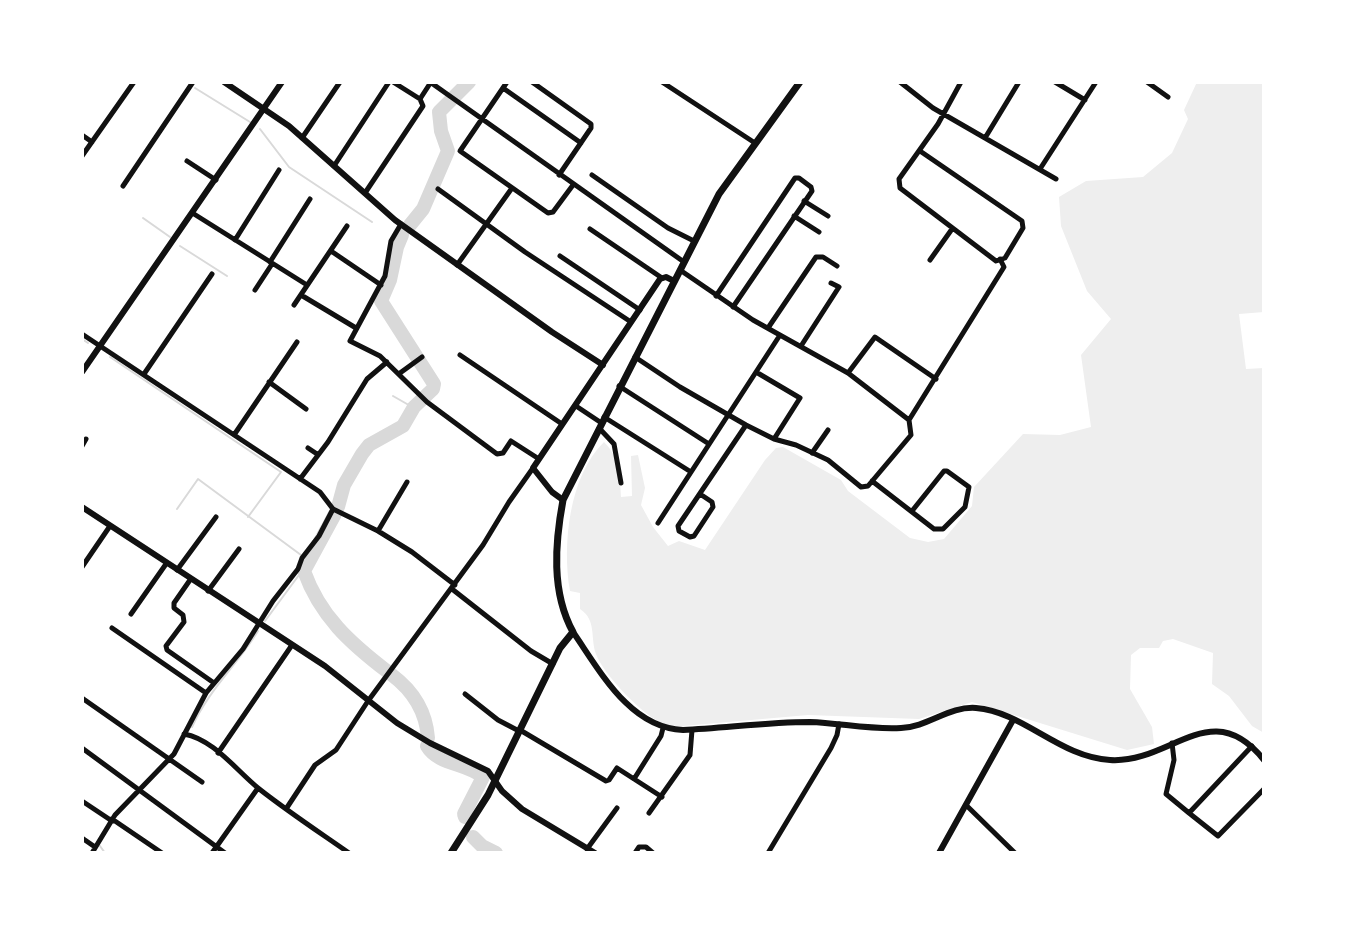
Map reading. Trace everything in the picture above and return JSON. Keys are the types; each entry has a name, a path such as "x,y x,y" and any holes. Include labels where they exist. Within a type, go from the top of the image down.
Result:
{"main road":[{"path":"451,853 488,795 560,648 573,632 562,603 557,571 558,529 563,500 600,422 719,194 800,82"}],"street":[{"path":"82,156 134,82"},
{"path":"123,186 193,82"},
{"path":"225,82 302,138 401,224 603,365"},
{"path":"82,372 194,214 282,82"},
{"path":"302,138 340,82"},
{"path":"334,166 391,82 420,99 423,106 364,194"},
{"path":"420,99 431,82 682,266 716,296 848,373 909,420"},
{"path":"532,82 591,124 559,175"},
{"path":"662,82 755,143"},
{"path":"900,82 943,114 1056,179"},
{"path":"920,151 1022,221 1023,228 1005,258 996,261 900,188 899,179 920,151 961,82"},
{"path":"985,138 1019,82"},
{"path":"1055,82 1085,100"},
{"path":"1039,170 1043,169 1096,82"},
{"path":"1147,82 1168,97"},
{"path":"573,185 553,212 548,213 460,151 505,85 581,143"},
{"path":"82,135 92,142"},
{"path":"187,161 216,180"},
{"path":"235,240 279,170"},
{"path":"592,175 668,228 694,241"},
{"path":"716,296 795,178 799,178 812,191 733,307"},
{"path":"457,265 513,188"},
{"path":"438,189 631,322"},
{"path":"255,290 310,199"},
{"path":"804,201 828,216"},
{"path":"194,214 307,285"},
{"path":"794,216 819,232"},
{"path":"401,224 391,241 385,276 350,341 372,350 400,373 427,402 497,454 503,453 511,441 539,459"},
{"path":"294,305 347,226"},
{"path":"590,229 663,278 674,281"},
{"path":"930,260 952,229"},
{"path":"331,251 381,285"},
{"path":"560,256 640,310"},
{"path":"768,328 816,257 823,257 837,266"},
{"path":"634,357 746,425 828,460 861,487 868,486 911,435 909,420 1004,267 1000,259"},
{"path":"144,374 212,274"},
{"path":"286,809 315,765 336,750 368,701 453,587 663,278"},
{"path":"801,346 839,287 831,283"},
{"path":"301,295 356,328"},
{"path":"82,334 324,495 333,509 412,552 531,651 553,664"},
{"path":"658,523 780,335"},
{"path":"848,373 875,337 936,379"},
{"path":"234,435 297,342"},
{"path":"460,355 562,424"},
{"path":"400,373 422,357"},
{"path":"300,479 328,442 367,379 387,362"},
{"path":"756,372 800,398 774,439"},
{"path":"269,382 306,409"},
{"path":"619,386 709,444"},
{"path":"576,406 691,472"},
{"path":"600,422 614,444 621,483"},
{"path":"700,494 712,502 713,507 694,536 690,537 679,531 678,526 746,425"},
{"path":"812,453 828,430"},
{"path":"82,446 86,439"},
{"path":"308,448 317,454"},
{"path":"533,468 563,500"},
{"path":"872,481 934,529 943,529 965,507 969,487 944,471 912,511"},
{"path":"378,531 407,482"},
{"path":"82,507 330,670 418,736 483,768 522,809 595,853"},
{"path":"82,838 96,850 112,820 169,759 206,693 243,649 298,569 333,509"},
{"path":"176,571 216,517"},
{"path":"82,567 110,526"},
{"path":"207,591 239,549"},
{"path":"131,614 166,564"},
{"path":"190,580 174,603 184,622 166,646 167,650 214,683"},
{"path":"112,628 206,693"},
{"path":"573,632 623,698 663,728 692,730 776,723 839,723 903,728 925,724 953,710 977,708 1013,720 1059,746 1091,758 1115,761 1135,759 1189,735 1209,730 1234,734 1252,746 1264,760"},
{"path":"218,753 292,645"},
{"path":"465,694 498,720 606,781 617,768 662,797"},
{"path":"82,698 202,782"},
{"path":"941,852 1013,720"},
{"path":"768,853 831,748 839,723"},
{"path":"634,779 663,728"},
{"path":"649,813 690,755 692,730"},
{"path":"184,734 197,738 218,753 258,788 349,853"},
{"path":"1172,743 1174,760 1166,794 1218,836 1264,789"},
{"path":"1189,813 1252,746"},
{"path":"82,748 139,789 214,850 225,853"},
{"path":"214,850 258,788"},
{"path":"82,801 162,853"},
{"path":"967,806 1015,853"},
{"path":"587,849 617,808"},
{"path":"635,853 639,847 646,847 653,853"}],"shaded area":[{"path":"1197,82 1264,82 1264,312 1239,314 1246,369 1264,368 1264,733 1252,726 1229,696 1212,684 1213,653 1173,639 1163,641 1159,648 1140,648 1131,655 1130,689 1152,727 1154,744 1127,750 972,702 919,719 808,715 683,726 664,724 636,704 600,662 594,648 589,618 580,609 580,593 570,591 567,553 571,512 583,473 604,442 616,461 621,497 632,496 631,456 638,455 645,488 641,505 668,546 679,541 705,550 765,460 776,448 783,447 841,480 848,491 910,538 928,542 944,539 972,506 974,487 1023,434 1060,435 1091,427 1081,355 1111,319 1087,291 1061,226 1059,197 1086,181 1143,177 1172,153 1188,119 1184,110"}],"waterway":[{"path":"410,225 423,209 448,151 439,112 469,82"},
{"path":"195,88 250,122"},
{"path":"260,129 289,167 372,222"},
{"path":"143,218 170,237"},
{"path":"409,219 413,222"},
{"path":"338,507 344,485 369,445 403,426 414,407 433,389 434,384 381,301 402,235"},
{"path":"180,246 227,276"},
{"path":"82,339 88,343"},
{"path":"110,357 281,472 248,517"},
{"path":"393,396 414,408"},
{"path":"177,509 198,479 301,555"},
{"path":"335,514 304,571 319,602 338,628 388,672"},
{"path":"265,621 299,575 305,574"},
{"path":"192,727 206,702 258,631"},
{"path":"392,675 417,702 428,738"},
{"path":"427,746 438,757 483,777 465,817"},
{"path":"473,837 496,853"},
{"path":"100,846 105,853"}]}
